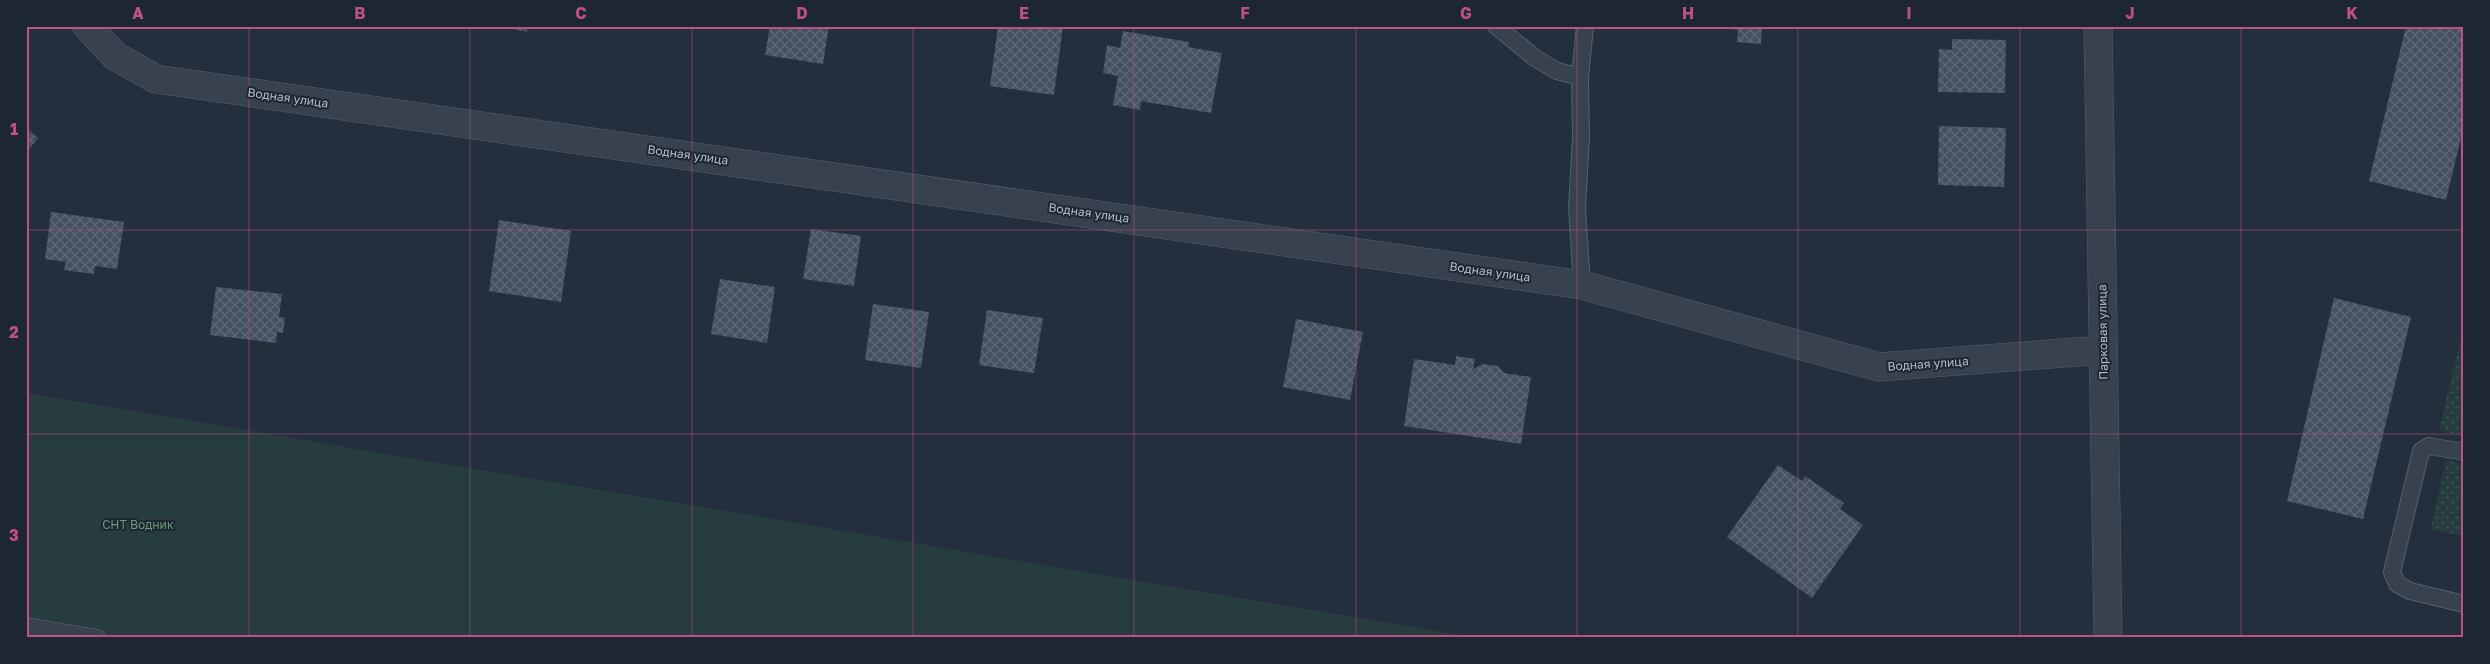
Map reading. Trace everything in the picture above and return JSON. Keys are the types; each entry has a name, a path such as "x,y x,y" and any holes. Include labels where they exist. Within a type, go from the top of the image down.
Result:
{"street":[{"name":"Водная улица","path":"87,26 115,56 156,79 1582,285 1879,367 2103,350"},
{"name":"Парковая улица","path":"2098,26 2108,638"}],"lane":[{"path":"1496,26 1535,58 1557,71 1580,77"},
{"path":"1582,285 1577,208 1581,137 1580,77 1585,26"},
{"path":"2464,452 2429,446 2421,451 2414,472 2392,572 2397,584 2410,591 2464,604"},
{"path":"26,626 97,638"}],"green space":[{"path":"2464,326 2464,436 2439,430"},
{"name":"СНТ Водник","path":"26,393 1478,638 26,638"},
{"path":"2446,460 2464,464 2463,536 2431,529"}],"building":[{"path":"502,26 528,26 527,32"},
{"path":"770,26 829,26 823,64 765,55"},
{"path":"998,26 1063,26 1054,95 990,86"},
{"path":"1711,26 1762,26 1761,44 1737,42 1738,30"},
{"path":"2406,26 2464,26 2464,125 2446,200 2369,181"},
{"path":"1123,31 1189,42 1188,47 1222,53 1211,113 1141,101 1140,110 1113,105 1118,76 1103,73 1107,45 1120,48"},
{"path":"1952,39 2006,40 2005,93 1938,92 1939,49 1952,50"},
{"path":"1939,126 2006,128 2004,187 1938,185"},
{"path":"26,128 38,138 26,153"},
{"path":"51,212 124,222 117,269 95,266 94,274 64,270 66,262 45,259"},
{"path":"499,220 571,231 561,302 489,291"},
{"path":"811,229 861,236 854,286 803,279"},
{"path":"720,279 775,287 767,343 711,334"},
{"path":"216,287 282,294 279,317 285,318 283,333 277,332 276,343 210,335"},
{"path":"2334,298 2411,317 2363,519 2287,501"},
{"path":"873,304 929,312 921,368 865,360"},
{"path":"987,310 1043,318 1034,373 979,365"},
{"path":"1296,319 1363,332 1350,400 1283,387"},
{"path":"1456,356 1475,359 1473,369 1483,364 1498,366 1504,373 1531,377 1521,444 1404,426 1414,359 1455,365"},
{"path":"1778,465 1802,481 1805,476 1844,503 1840,509 1863,525 1812,598 1727,537"}]}
